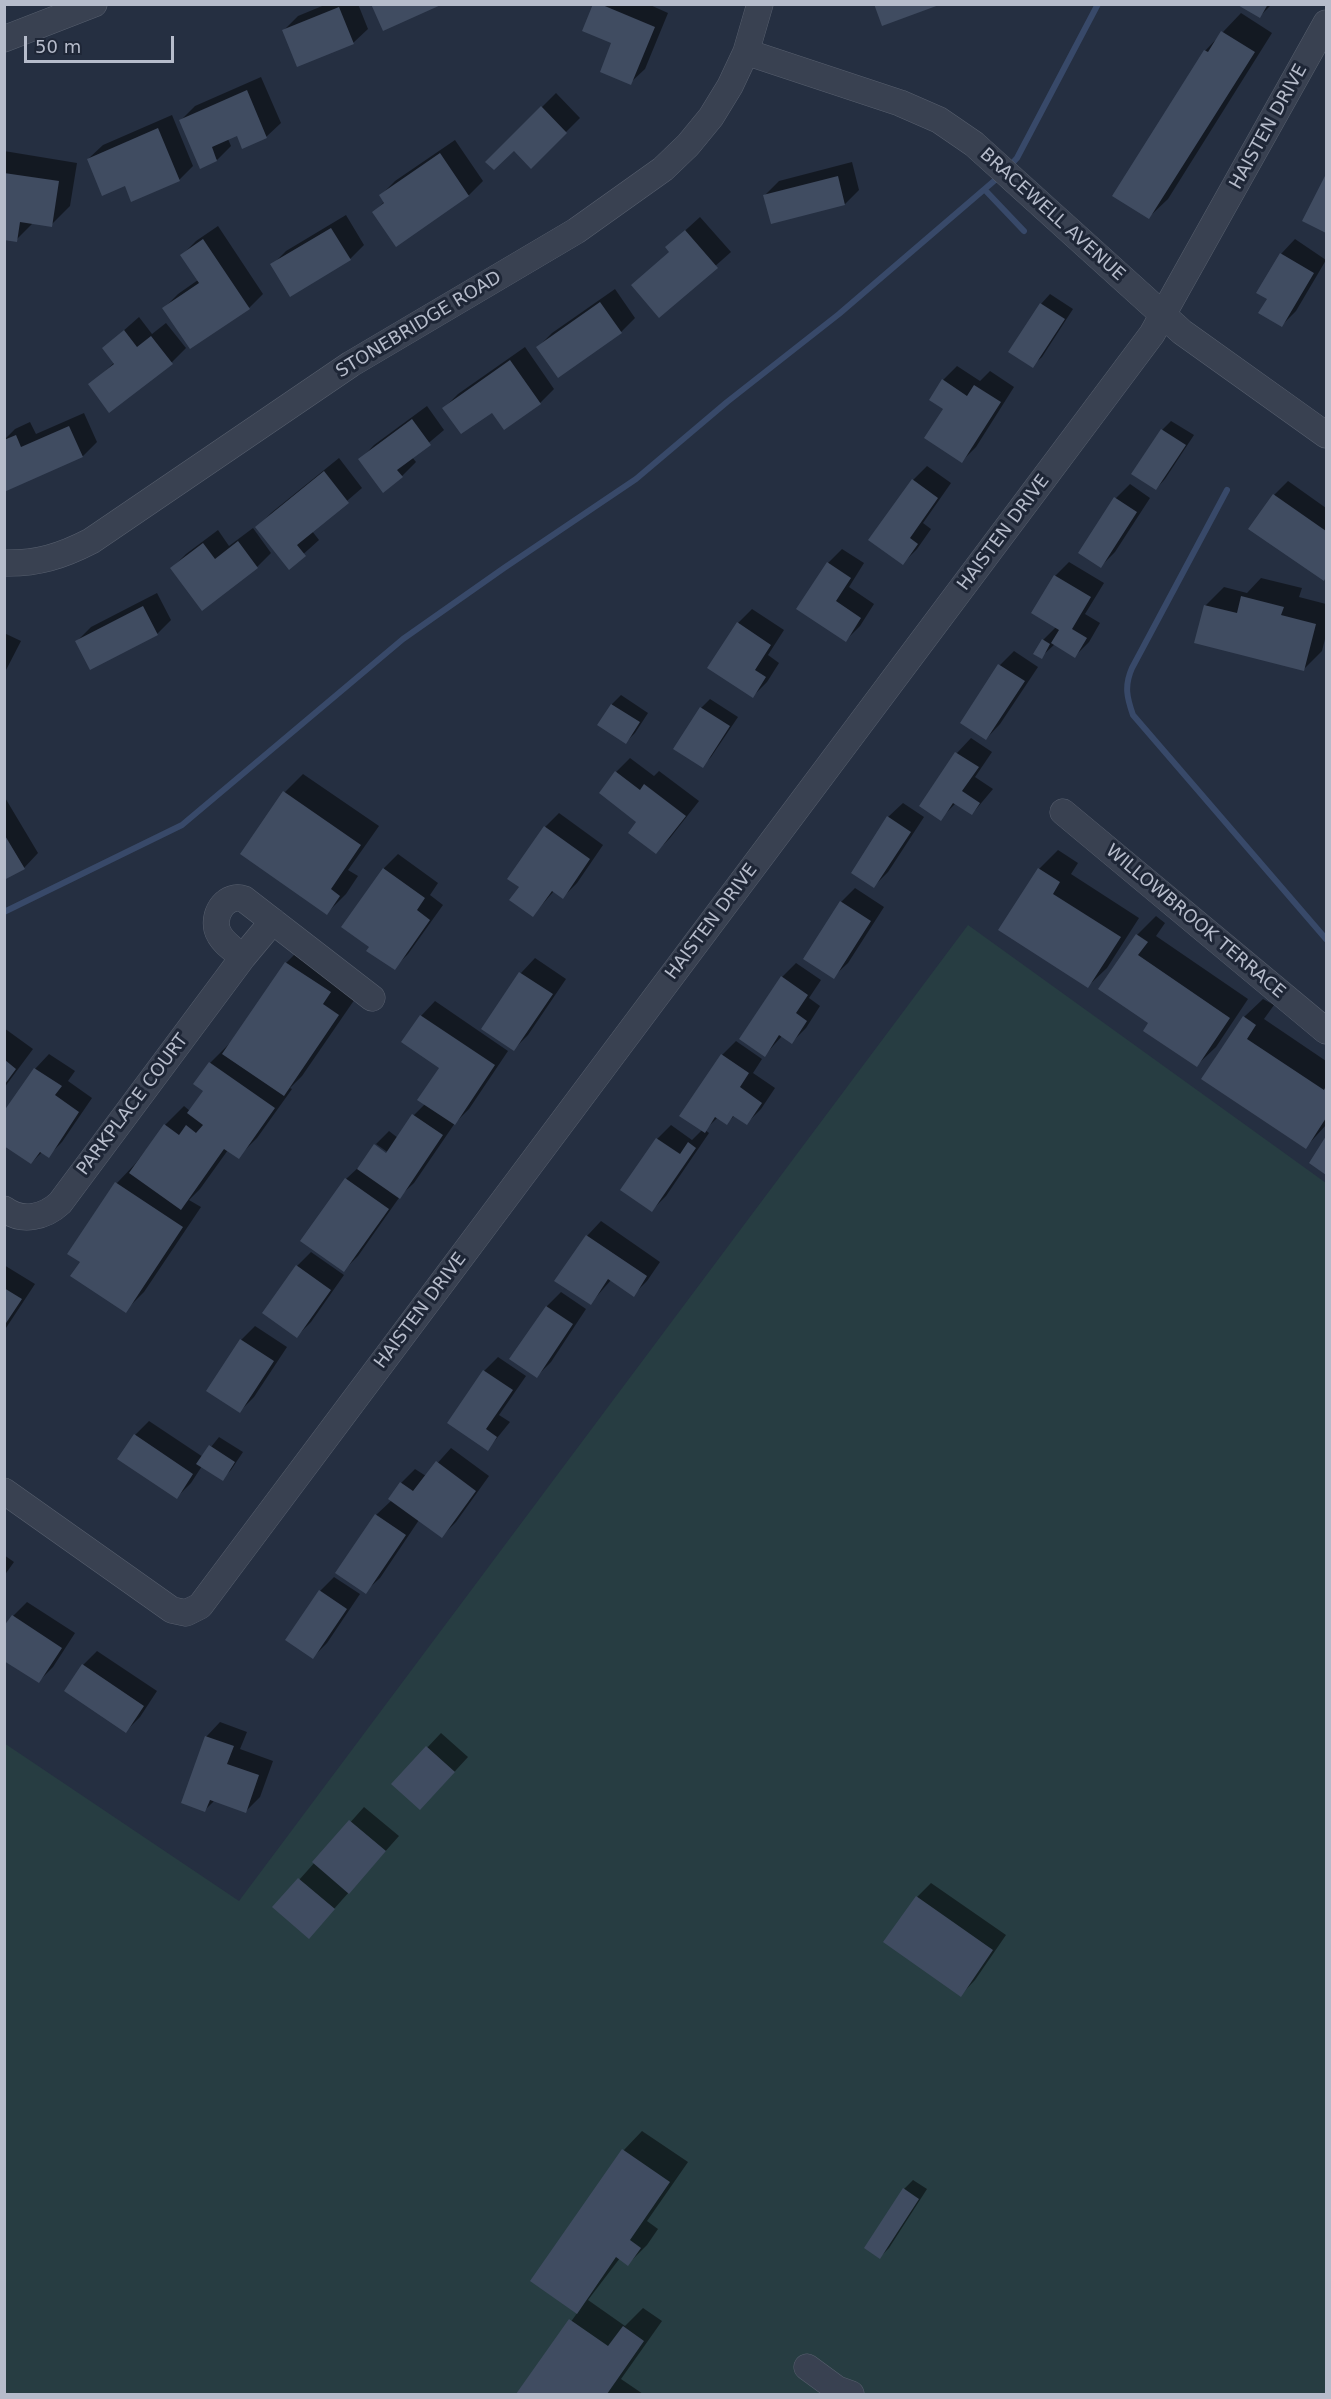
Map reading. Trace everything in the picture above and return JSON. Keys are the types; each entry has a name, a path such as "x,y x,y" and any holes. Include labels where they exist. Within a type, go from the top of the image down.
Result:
{"street":[{"path":"4,39 94,4"},
{"name":"STONEBRIDGE ROAD","path":"4,563 26,564 48,560 91,542 351,364 524,263 648,180 688,145 711,117 730,86 746,52 760,4"},
{"name":"HAISTEN DRIVE","path":"4,1491 172,1610 186,1613 200,1606 1124,373 1163,316 1326,23"},
{"name":"BRACEWELL AVENUE","path":"746,52 921,111 955,130 1018,183 1163,316 1326,435"},
{"name":"WILLOWBROOK TERRACE","path":"1064,812 1324,1025"},
{"path":"243,957 226,943 217,929 219,912 230,898 237,896 244,899 372,998"},
{"name":"PARKPLACE COURT","path":"4,1209 16,1215 38,1216 54,1209 60,1203 243,957 273,921"},
{"path":"807,2367 837,2389 851,2394"}],"green space":[{"path":"968,925 1326,1183 1326,2394 5,2394 4,1743 239,1901"}],"building":[{"path":"371,4 443,4 383,31"},
{"path":"593,4 600,4 655,27 631,85 600,72 611,43 582,31"},
{"path":"874,4 939,4 939,5 882,26"},
{"path":"1236,4 1268,4 1260,18"},
{"path":"339,7 354,44 297,67 282,30"},
{"path":"1221,31 1255,52 1149,219 1112,196 1204,50 1208,52"},
{"path":"247,90 267,138 242,149 237,136 212,147 217,161 200,169 179,120"},
{"path":"541,106 567,133 531,169 514,151 494,170 485,162"},
{"path":"158,128 180,181 131,202 125,186 102,196 87,159"},
{"path":"440,153 469,196 396,247 372,212 384,203 379,195"},
{"path":"4,173 59,181 52,227 20,222 17,242 4,240"},
{"path":"1326,174 1326,233 1302,221"},
{"path":"838,176 845,205 771,224 763,195"},
{"path":"331,228 351,260 290,297 270,264"},
{"path":"685,230 718,268 659,318 631,285 669,252 665,247"},
{"path":"203,239 250,309 190,349 162,308 199,283 180,255"},
{"path":"1280,253 1314,273 1282,327 1258,313 1267,299 1256,293"},
{"path":"600,302 622,333 558,378 536,347"},
{"path":"1040,303 1065,319 1033,368 1008,352"},
{"path":"124,330 137,347 151,336 173,364 109,413 88,384 114,364 102,348"},
{"path":"510,360 541,404 504,430 492,413 461,434 442,408"},
{"path":"942,379 967,396 974,385 1001,402 962,463 924,438 943,409 929,400"},
{"path":"412,419 431,445 397,470 403,477 383,493 358,459"},
{"path":"69,426 83,457 4,492 4,440 16,435 21,447"},
{"path":"1161,429 1186,445 1156,490 1131,474"},
{"path":"324,471 349,503 297,545 306,556 289,570 255,527"},
{"path":"912,479 938,498 910,538 918,544 903,565 868,540"},
{"path":"1273,494 1326,531 1326,577 1324,581 1248,529"},
{"path":"1114,497 1137,512 1101,568 1078,553"},
{"path":"238,541 258,568 202,611 170,568 203,543 215,559"},
{"path":"827,562 851,578 836,601 861,618 846,642 796,609"},
{"path":"1054,575 1091,597 1072,629 1087,638 1075,658 1051,643 1059,630 1031,613"},
{"path":"1241,596 1284,607 1281,615 1316,624 1304,671 1194,643 1204,605 1237,613"},
{"path":"143,606 158,635 90,670 75,641"},
{"path":"737,622 771,645 755,670 766,677 753,698 707,668"},
{"path":"1042,639 1050,644 1042,659 1033,654"},
{"path":"998,664 1025,681 986,740 960,723"},
{"path":"611,704 640,722 626,744 597,725"},
{"path":"700,707 730,726 703,768 673,749"},
{"path":"955,752 979,767 962,791 980,803 972,815 953,803 941,821 919,806"},
{"path":"615,771 640,790 644,784 686,816 656,854 628,833 636,822 599,793"},
{"path":"283,791 361,845 331,889 340,896 327,915 240,854"},
{"path":"887,816 911,832 874,888 851,873"},
{"path":"544,826 590,859 563,899 552,891 533,917 509,900 519,887 507,879"},
{"path":"4,834 25,869 4,880"},
{"path":"383,868 425,898 417,910 430,920 395,970 366,951 369,947 341,927"},
{"path":"1038,868 1060,882 1053,894 1121,937 1088,988 998,930"},
{"path":"840,901 871,921 834,979 803,959"},
{"path":"1136,934 1148,942 1138,955 1230,1018 1197,1067 1143,1031 1148,1023 1098,989"},
{"path":"285,962 331,992 323,1004 339,1015 284,1096 222,1054"},
{"path":"519,972 553,994 514,1051 481,1029"},
{"path":"781,976 808,995 796,1013 807,1021 792,1044 779,1035 765,1057 739,1039"},
{"path":"420,1015 495,1065 455,1125 417,1100 439,1068 401,1042"},
{"path":"1243,1016 1256,1025 1247,1039 1324,1090 1326,1086 1326,1118 1306,1149 1201,1079"},
{"path":"721,1054 749,1073 740,1087 762,1103 747,1125 733,1116 727,1125 715,1117 705,1133 679,1116"},
{"path":"5,1060 16,1069 5,1084"},
{"path":"209,1062 275,1108 239,1159 224,1149 181,1210 129,1173 164,1124 179,1135 186,1125 196,1133 203,1125 187,1113 203,1091 193,1084"},
{"path":"34,1068 62,1086 55,1095 79,1112 49,1158 40,1152 31,1164 4,1146 4,1111"},
{"path":"412,1114 443,1135 400,1199 357,1169 374,1144 386,1153"},
{"path":"1326,1136 1326,1175 1309,1163"},
{"path":"656,1138 680,1154 688,1142 696,1148 652,1212 620,1190"},
{"path":"345,1178 389,1209 344,1272 300,1241"},
{"path":"115,1182 183,1227 126,1313 70,1276 80,1262 67,1254"},
{"path":"586,1235 647,1276 634,1297 608,1279 591,1305 554,1281"},
{"path":"296,1265 331,1290 297,1338 262,1313"},
{"path":"4,1288 22,1299 4,1326"},
{"path":"546,1306 573,1324 537,1378 509,1359"},
{"path":"240,1339 274,1361 240,1413 206,1391"},
{"path":"483,1370 513,1390 486,1429 497,1437 488,1451 447,1423"},
{"path":"134,1434 193,1474 177,1499 117,1459"},
{"path":"209,1445 235,1462 223,1481 196,1464"},
{"path":"436,1461 476,1491 442,1538 388,1499 400,1482 413,1491"},
{"path":"375,1514 406,1535 366,1594 335,1573"},
{"path":"319,1590 347,1609 313,1659 285,1640"},
{"path":"12,1615 62,1648 39,1683 4,1661 4,1626"},
{"path":"82,1664 144,1706 126,1733 64,1691"},
{"path":"205,1736 234,1746 227,1764 259,1775 246,1813 210,1800 205,1812 181,1803"},
{"path":"426,1746 455,1772 420,1810 391,1784"},
{"path":"349,1820 386,1851 349,1894 312,1862"},
{"path":"298,1878 335,1909 309,1939 272,1907"},
{"path":"916,1896 993,1950 961,1997 883,1942"},
{"path":"622,2149 670,2182 630,2240 641,2248 628,2266 616,2257 577,2314 530,2281"},
{"path":"903,2188 919,2199 880,2259 864,2248"},
{"path":"569,2319 608,2346 623,2326 644,2341 607,2394 516,2394"}],"waterway":[{"path":"1008,168 1017,158 1098,4"},
{"path":"4,912 182,825 403,639 636,479 727,402 839,314 1001,175"},
{"path":"985,190 1024,231"},
{"path":"1227,490 1132,668 1127,686 1128,697 1133,715 1326,939"}]}
